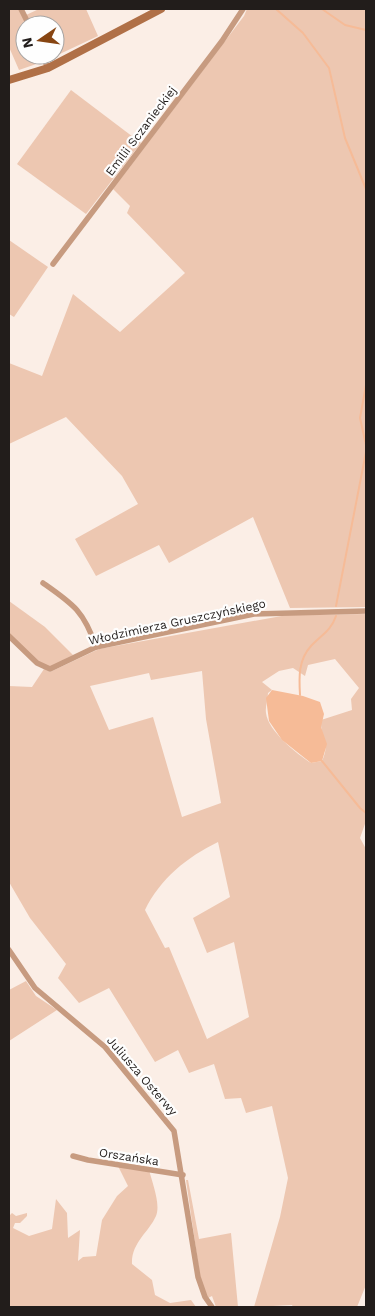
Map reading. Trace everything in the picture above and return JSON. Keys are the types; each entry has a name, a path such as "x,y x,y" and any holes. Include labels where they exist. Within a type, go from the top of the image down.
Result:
{"street":[{"path":"9,80 48,68 161,9"},
{"name":"Emilii Sczanieckiej","path":"53,264 222,42 243,9"},
{"path":"43,583 75,607 88,624 96,647"},
{"name":"Włodzimierza Gruszczyńskiego","path":"9,636 37,663 50,669 96,647 254,614 366,611"},
{"name":"Juliusza Osterwy","path":"9,950 35,988 105,1047 170,1124 176,1136 197,1271 205,1297 212,1307"},
{"name":"Orszańska","path":"73,1156 183,1175"}],"shaded area":[{"path":"9,9 19,9 22,15 15,15 15,61 9,47"},
{"path":"39,9 86,9 98,36 65,52 65,15 26,15"},
{"path":"247,9 366,9 366,607 290,608 253,517 169,563 159,545 96,576 75,539 138,504 122,476 66,417 9,444 9,363 42,376 73,294 120,332 185,273 127,213 130,206 113,189 244,16"},
{"path":"17,65 33,65 19,70"},
{"path":"71,90 141,143 86,214 17,164"},
{"path":"9,240 48,267 14,317 9,314"},
{"path":"9,601 45,627 73,655 50,667 42,665 9,634"},
{"path":"366,614 366,821 360,838 366,849 366,1285 357,1307 293,1307 292,1305 254,1307 280,1217 288,1178 272,1106 246,1113 241,1098 225,1099 214,1064 189,1073 178,1050 155,1062 109,988 79,1003 58,978 66,964 30,918 9,882 9,686 32,687 44,669 50,672 99,649 287,615","holes":["335,659 359,688 351,699 352,710 321,720 326,749 322,761 311,763 291,748 272,727 266,711 268,693 272,690 262,682 279,671 293,668 305,676 308,665","202,671 206,719 221,803 182,817 153,717 109,730 90,686 149,673 151,680","218,842 230,897 193,918 207,953 234,942 249,1017 207,1039 169,947 165,948 145,910 158,888 185,862"]},
{"path":"272,690 303,696 320,702 324,714 321,727 327,744 322,761 311,763 282,740 269,721 266,698"},
{"path":"26,981 36,996 57,1010 9,1041 9,990"},
{"path":"118,1166 149,1170 157,1199 156,1216 134,1250 132,1264 152,1280 155,1295 170,1303 191,1300 196,1307 9,1307 9,1216 12,1213 16,1216 27,1213 27,1216 20,1223 15,1223 13,1228 29,1236 52,1229 56,1199 67,1213 68,1238 80,1230 78,1261 83,1257 96,1256 102,1220 117,1196 128,1186"},
{"path":"186,1180 188,1180 199,1239 231,1233 238,1307 216,1307 212,1296 208,1298 201,1284"}],"waterway":[{"path":"276,9 303,33 329,68 345,138 366,189"},
{"path":"322,9 345,25 366,30"},
{"path":"366,385 360,418 366,445"},
{"path":"336,606 366,452"},
{"path":"300,695 300,676 304,657 311,646 329,629 336,616"},
{"path":"322,761 366,813"}]}
